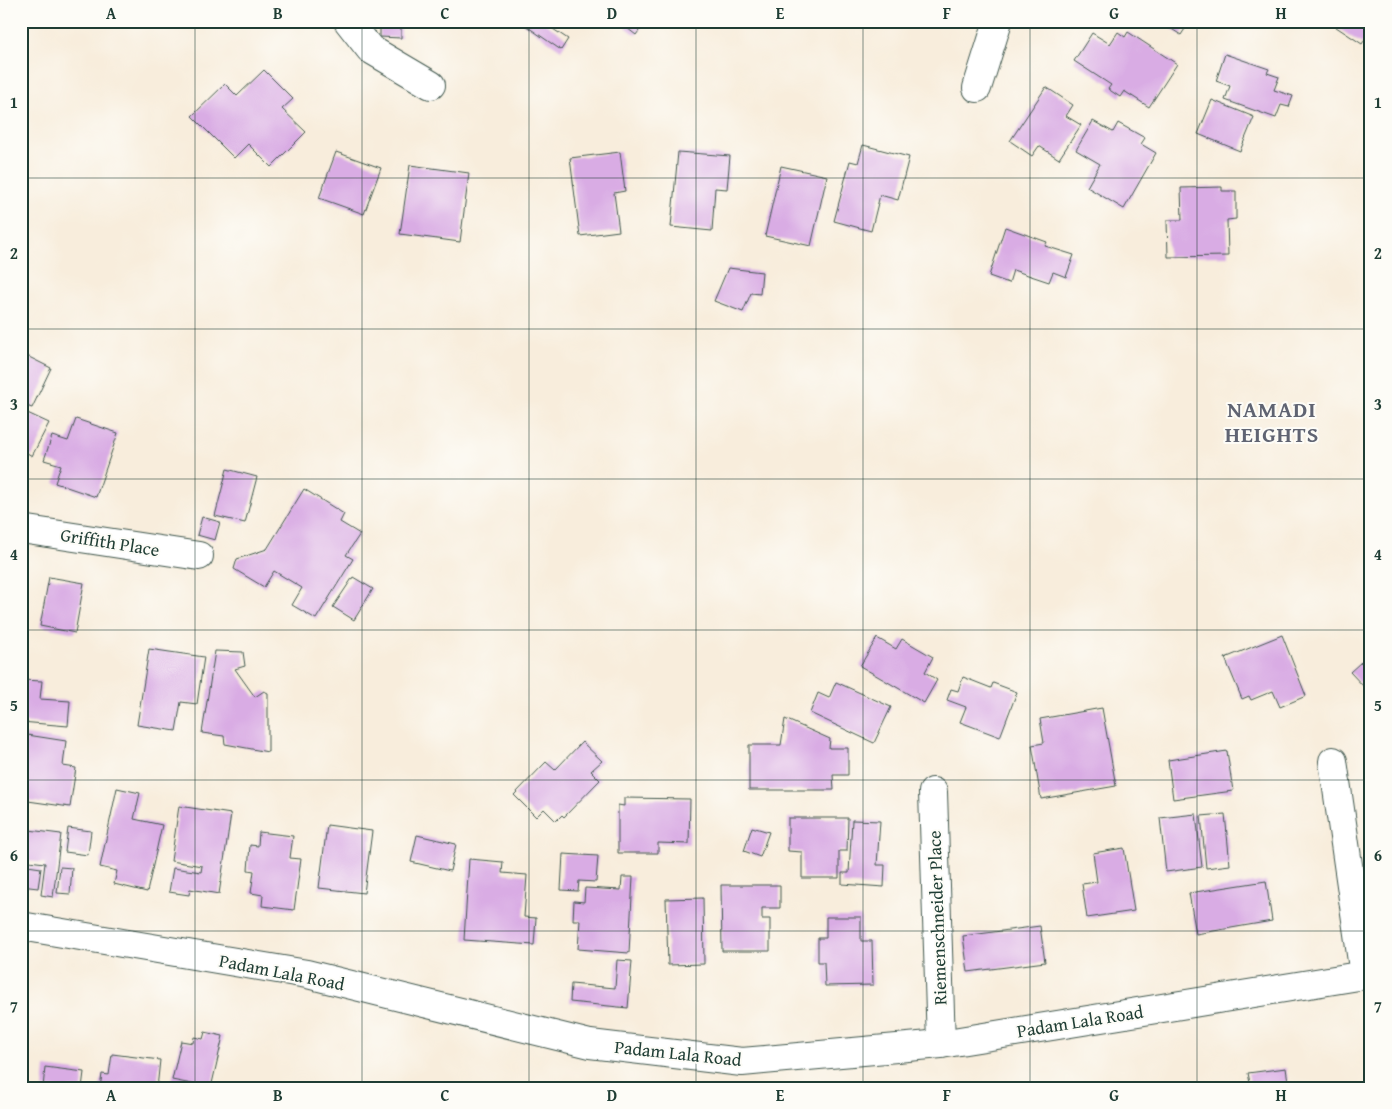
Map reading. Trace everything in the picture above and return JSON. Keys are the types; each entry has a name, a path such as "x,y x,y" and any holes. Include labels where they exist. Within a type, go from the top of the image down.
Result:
{"street":[{"path":"348,21 370,49 431,85"},
{"path":"977,88 998,21"},
{"name":"Griffith Place","path":"21,529 199,556"},
{"path":"1333,761 1367,975"},
{"name":"Riemenschneider Place","path":"933,792 941,1044"},
{"name":"Padam Lala Road","path":"21,926 307,974 590,1044 742,1062 941,1044 1367,975"}],"building":[{"path":"380,21 401,21 401,38 380,37"},
{"path":"519,21 541,21 568,39 561,50"},
{"path":"618,21 646,21 636,35"},
{"path":"1159,21 1190,21 1181,35"},
{"path":"1327,21 1368,21 1371,23 1371,31 1362,44"},
{"path":"1118,32 1125,37 1128,32 1177,64 1149,107 1124,91 1120,97 1108,89 1111,85 1074,61 1092,33 1110,44"},
{"path":"1225,54 1269,69 1267,73 1279,77 1274,90 1293,96 1289,107 1281,105 1276,118 1225,100 1230,86 1216,81"},
{"path":"264,70 293,99 282,109 306,132 271,167 248,144 234,158 192,116 225,84 237,96"},
{"path":"1046,87 1073,105 1066,116 1081,125 1059,159 1039,146 1032,156 1010,141"},
{"path":"1212,100 1254,117 1240,151 1198,134"},
{"path":"1093,121 1113,132 1118,123 1145,138 1141,144 1156,153 1124,209 1087,187 1100,164 1076,150"},
{"path":"863,145 909,157 898,200 880,195 871,231 834,221 850,161 858,163"},
{"path":"336,152 381,168 364,214 319,198"},
{"path":"620,152 625,191 614,193 619,231 580,236 570,158"},
{"path":"678,152 730,156 727,189 715,188 712,231 671,227"},
{"path":"410,165 469,173 460,242 400,234"},
{"path":"781,166 827,176 811,246 765,236"},
{"path":"1222,187 1222,191 1236,191 1236,219 1227,220 1228,256 1168,257 1167,220 1182,220 1181,188"},
{"path":"1005,227 1047,242 1045,246 1074,255 1066,277 1053,272 1049,282 1013,270 1009,283 989,276"},
{"path":"728,268 762,272 760,294 751,293 743,312 714,301"},
{"path":"21,353 51,368 32,408 21,404"},
{"path":"21,410 49,423 32,456 24,451 21,456"},
{"path":"76,419 118,433 96,497 55,483 61,465 44,460 52,436 68,441"},
{"path":"227,469 257,477 245,523 215,516"},
{"path":"304,489 344,514 340,522 360,534 346,555 353,559 316,619 292,605 302,588 274,571 264,587 234,569 237,559 267,549"},
{"path":"202,517 220,522 215,540 197,535"},
{"path":"49,577 84,583 75,633 40,626"},
{"path":"353,577 373,589 354,620 333,607"},
{"path":"1282,635 1306,696 1280,707 1273,691 1251,700 1249,696 1242,699 1225,658"},
{"path":"877,638 896,649 902,639 933,657 925,672 937,680 924,703 860,666"},
{"path":"149,649 204,657 197,704 181,702 176,731 137,725"},
{"path":"215,651 243,652 245,666 235,669 255,697 264,691 268,693 268,752 225,744 224,736 202,733"},
{"path":"1371,653 1371,682 1365,688 1350,672"},
{"path":"963,677 991,688 993,683 1017,692 1000,737 960,722 966,707 947,700 951,689 958,691"},
{"path":"21,680 42,681 40,699 70,701 68,726 21,722"},
{"path":"836,682 891,707 874,743 810,713 818,693 829,698"},
{"path":"1102,708 1116,786 1041,799 1032,745 1044,743 1040,719"},
{"path":"785,719 830,739 829,748 848,748 848,775 833,775 834,790 749,790 749,745 781,745"},
{"path":"21,734 66,741 63,766 76,768 70,807 21,800"},
{"path":"582,742 602,761 591,771 600,780 564,817 562,815 556,821 544,809 536,817 514,795 546,762 555,770"},
{"path":"1227,751 1233,791 1173,799 1168,760"},
{"path":"117,788 140,793 134,819 162,825 147,892 114,884 117,871 100,867"},
{"path":"624,798 690,799 689,844 658,843 658,853 618,853 618,805 624,806"},
{"path":"179,806 231,814 219,894 190,889 189,895 169,892 173,868 201,872 202,866 171,861"},
{"path":"1196,814 1202,867 1166,872 1160,818"},
{"path":"1225,814 1230,865 1206,868 1201,816"},
{"path":"788,818 848,818 847,851 839,851 839,878 802,878 802,852 788,851"},
{"path":"852,820 880,821 877,865 885,865 884,887 842,884 842,873 849,873"},
{"path":"327,825 372,831 364,893 319,888"},
{"path":"752,827 769,832 760,857 744,851"},
{"path":"68,828 91,831 88,855 65,852"},
{"path":"21,829 61,834 53,897 41,895 45,863 21,860"},
{"path":"259,832 293,836 290,858 301,859 294,910 262,906 263,895 251,893 254,871 248,870 250,845 258,846"},
{"path":"417,835 456,844 450,871 411,862"},
{"path":"1124,848 1134,911 1087,918 1082,884 1097,882 1093,853"},
{"path":"563,854 598,856 596,882 579,881 578,891 561,890"},
{"path":"469,859 503,862 502,873 527,875 524,917 536,918 534,945 464,940"},
{"path":"21,865 41,868 38,888 21,886"},
{"path":"60,867 72,868 70,894 57,893"},
{"path":"622,877 633,877 629,953 578,949 580,920 573,920 574,901 584,902 585,888 621,890"},
{"path":"1266,881 1272,921 1196,934 1189,893"},
{"path":"721,885 780,885 780,908 762,908 762,919 770,919 770,951 722,951"},
{"path":"703,898 704,964 668,965 666,899"},
{"path":"826,917 861,917 861,941 872,941 873,985 825,986 824,962 818,962 818,938 826,938"},
{"path":"1040,926 1045,962 968,972 963,936"},
{"path":"617,960 632,961 628,1008 570,1002 571,984 615,988"},
{"path":"205,1032 223,1036 211,1088 172,1080 181,1041 193,1043 194,1037 203,1039"},
{"path":"112,1054 160,1060 157,1088 100,1088 102,1074 109,1075"},
{"path":"45,1067 84,1072 82,1088 43,1088"},
{"path":"1286,1068 1289,1088 1251,1088 1248,1073"}],"district":[{"name":"NAMADI HEIGHTS","path":"1272,422"}]}
